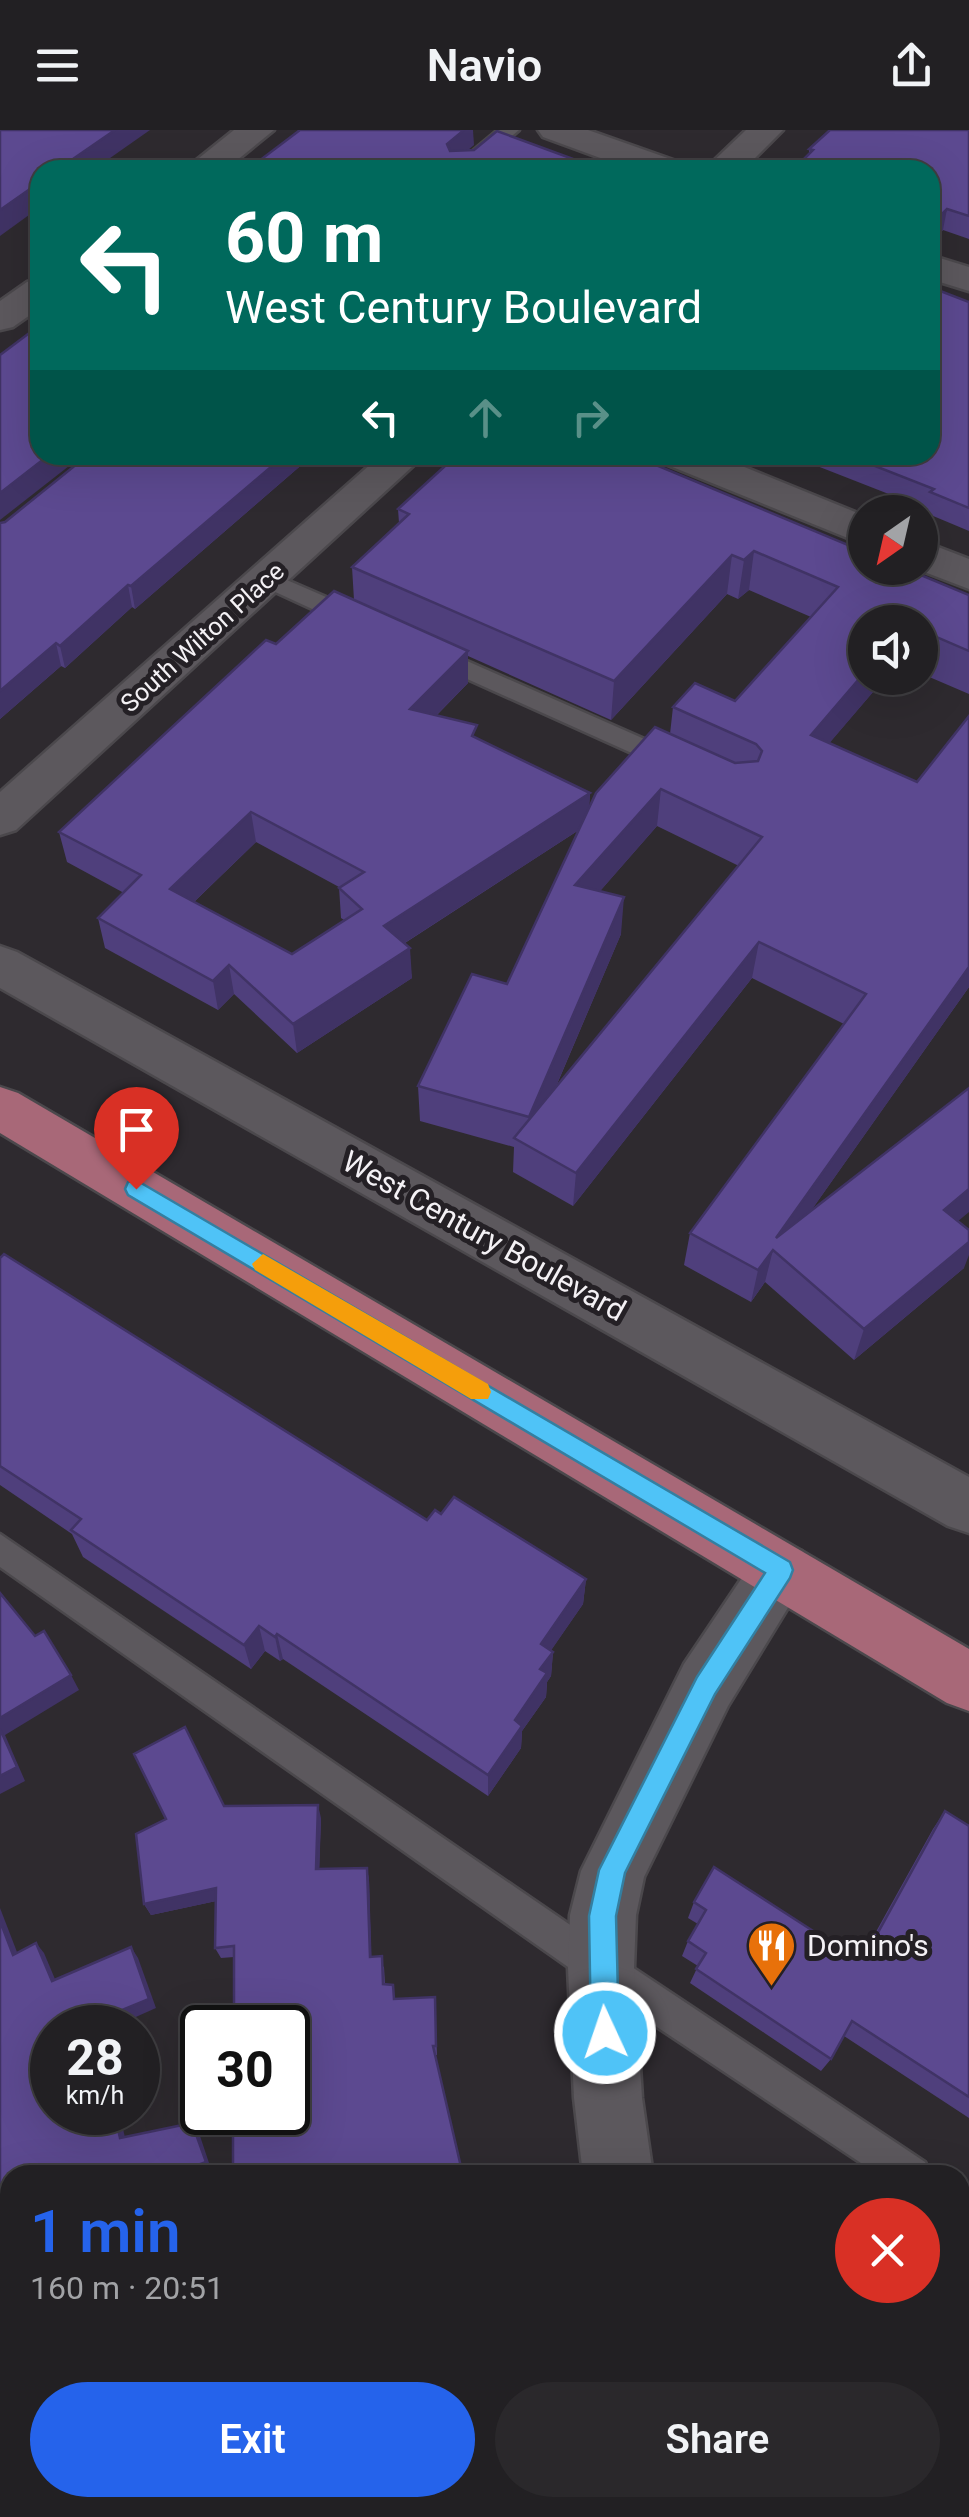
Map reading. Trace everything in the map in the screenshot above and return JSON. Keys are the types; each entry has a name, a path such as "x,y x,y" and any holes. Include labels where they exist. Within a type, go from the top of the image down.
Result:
{"main road":[{"path":"0,1108 969,1682"}],"street":[{"path":"216,160 257,130"},
{"path":"556,130 638,160"},
{"path":"733,160 766,130"},
{"path":"940,270 969,280"},
{"path":"0,320 30,298"},
{"name":"South Wilton Place","path":"0,818 394,465"},
{"path":"703,465 848,525"},
{"path":"938,561 969,574"},
{"name":"West Century Boulevard","path":"0,965 969,1507"},
{"path":"617,2165 608,2098 601,1968 603,1916 613,1870 706,1685 781,1570"}],"lane":[{"path":"472,160 510,130"},
{"path":"266,579 376,628"},
{"path":"412,644 704,775"},
{"path":"0,1549 601,1968 897,2165"}],"building":[{"path":"0,130 115,130 72,160 30,160 30,189 0,210"},
{"path":"300,130 464,130 447,144 450,151 474,150 497,131 576,160 260,160"},
{"path":"830,130 969,130 969,216 947,209 940,216 940,160 803,160 813,150 809,149"},
{"path":"940,291 969,302 969,508 930,492 934,489 873,465 940,465"},
{"path":"30,332 30,465 36,465 0,493 0,355"},
{"path":"76,465 273,465 60,646 56,643 0,691 0,523"},
{"path":"446,465 656,465 848,545 848,585 938,582 969,595 969,651 938,638 938,605 848,605 848,692 811,735 917,782 969,716 969,967 776,1238 969,1088 969,1189 944,1210 969,1230 969,1242 864,1329 773,1250 758,1270 690,1233 866,994 759,942 576,1173 514,1138 762,837 661,789 575,885 624,897 529,1117 418,1086 472,974 507,984 596,793 655,727 735,763 758,761 762,751 756,744 673,707 695,683 735,701 838,587 754,551 744,560 732,555 614,681 352,567 409,514 398,509"},
{"path":"334,591 468,651 410,709 477,725 472,736 590,793 384,926 410,948 293,1024 229,965 213,981 98,918 141,875 59,832 266,640 276,644","holes":["251,812 364,872 339,888 362,909 292,954 170,889"]},
{"path":"4,1254 427,1520 435,1510 441,1514 454,1497 586,1579 541,1644 553,1652 540,1669 547,1673 515,1720 522,1726 488,1775 277,1634 275,1637 259,1626 244,1645 71,1530 81,1519 0,1466 0,1258"},
{"path":"0,1593 35,1636 44,1631 71,1675 0,1718"},
{"path":"185,1727 224,1806 318,1805 316,1869 367,1868 370,1957 382,1956 383,1984 393,1985 394,1999 435,1997 433,2046 461,2165 233,2165 233,2135 310,2135 310,2005 234,2005 234,1946 215,1948 216,1888 144,1904 136,1834 166,1819 134,1754"},
{"path":"0,1729 17,1767 0,1776"},
{"path":"945,1811 969,1826 969,2097 852,2021 831,2059 696,1969 706,1953 688,1941 706,1910 694,1902 714,1867 841,1949 843,1944 864,1958"},
{"path":"0,1921 13,1955 36,1943 52,1981 131,1947 149,1999 134,2005 30,2005 30,2135 120,2138 160,2135 160,2130 180,2126 180,2135 196,2135 206,2162 0,2165"}],"slow traffic":[{"path":"263,1264 480,1392"}],"place":[{"name":"Domino's","path":"772,1988"}],"route":[{"path":"136,1189 781,1570 706,1685 613,1870 603,1916 605,2033"}]}
